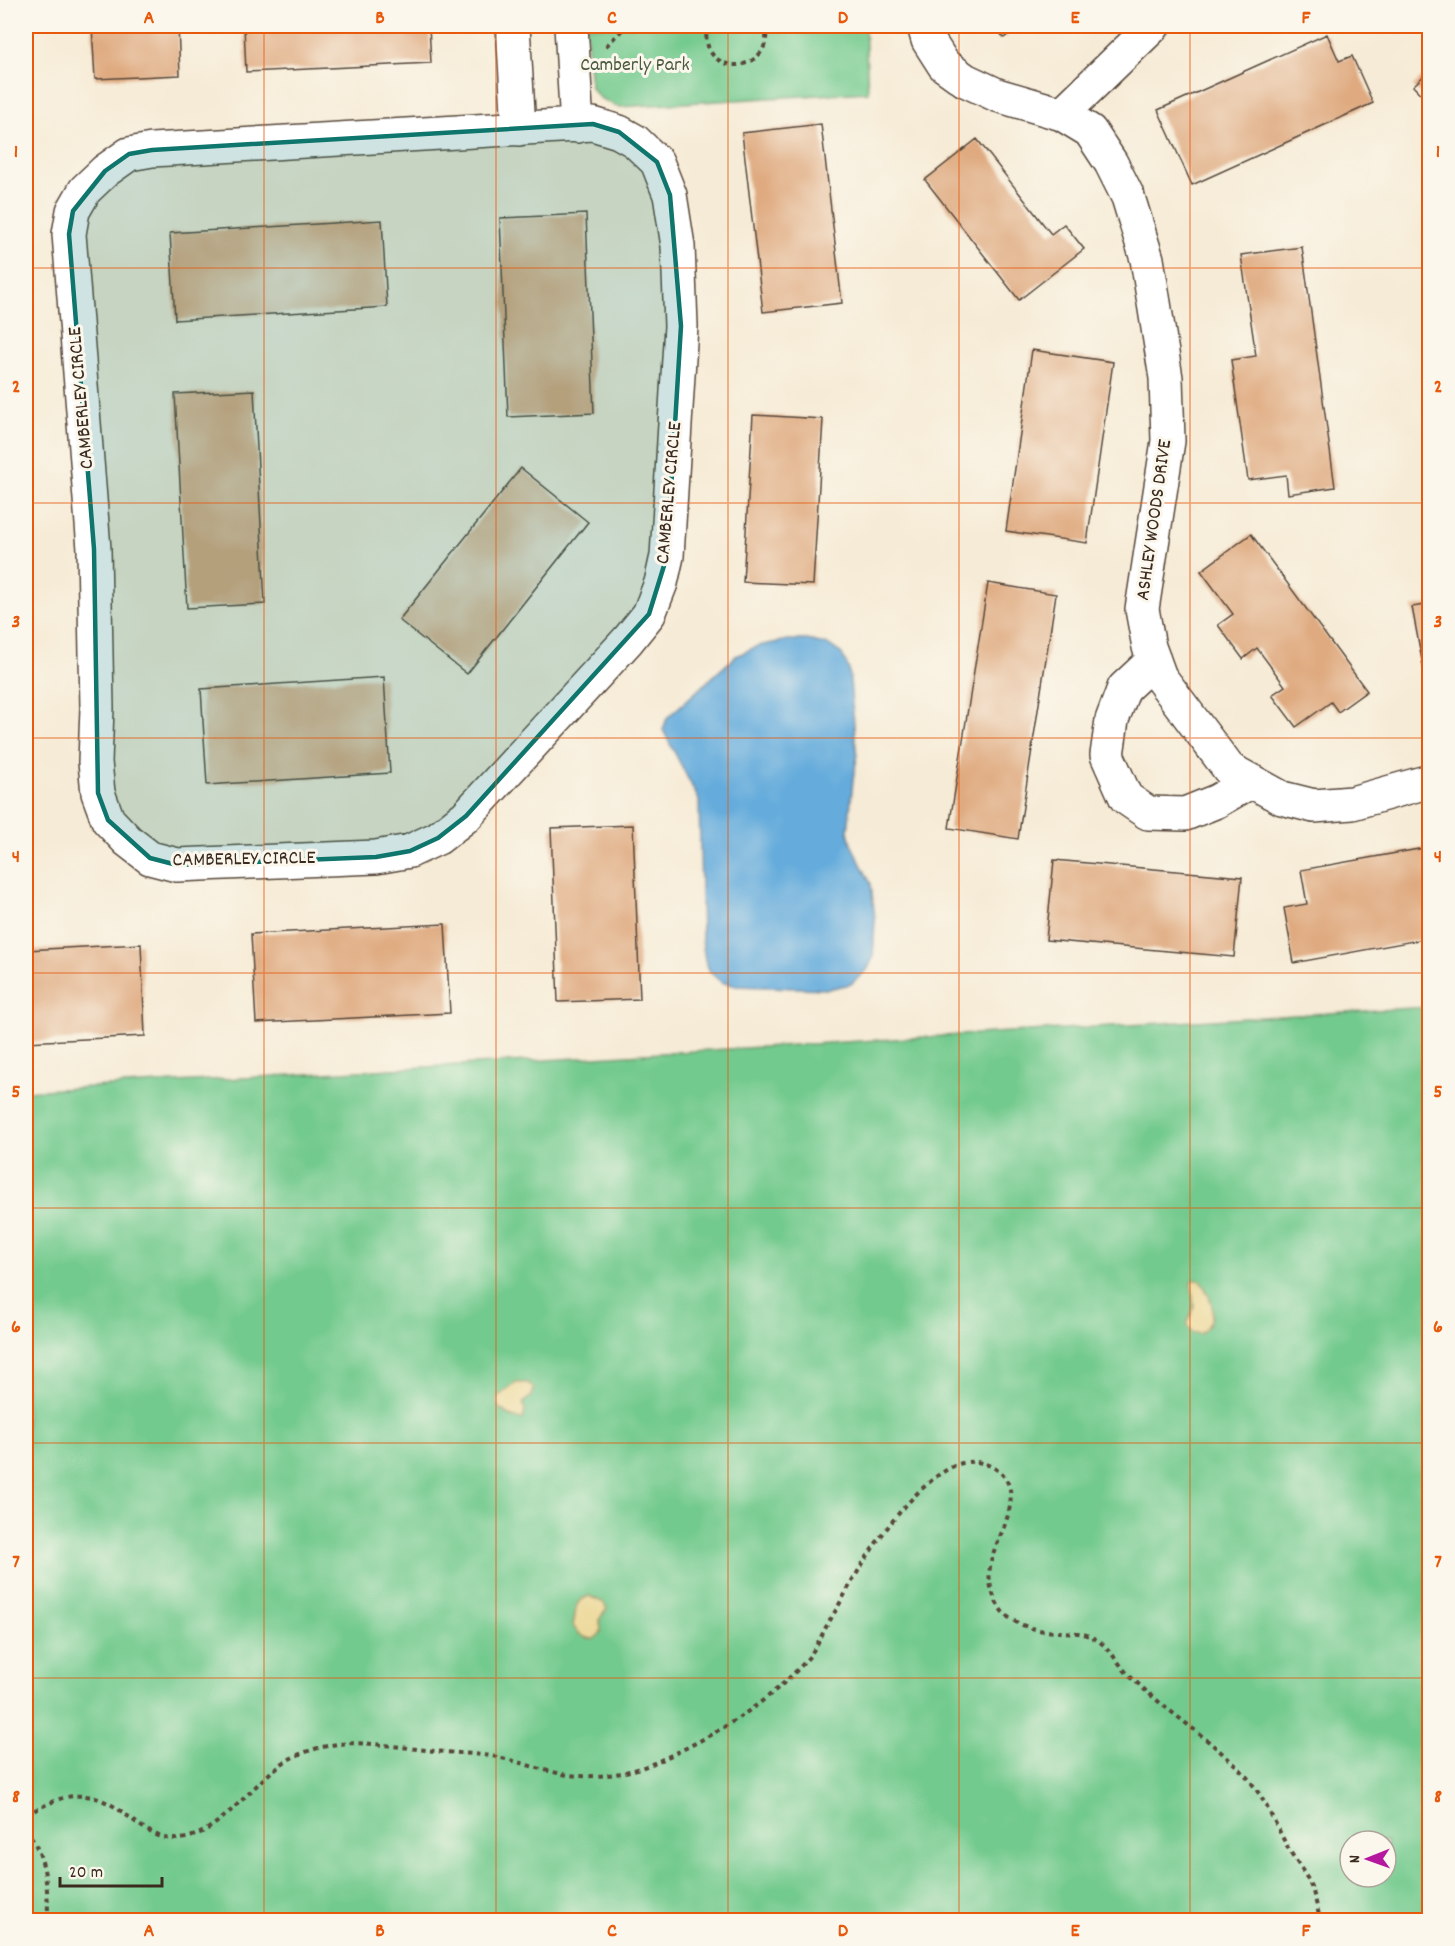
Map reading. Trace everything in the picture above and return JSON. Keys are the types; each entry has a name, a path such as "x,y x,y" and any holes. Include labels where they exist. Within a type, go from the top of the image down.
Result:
{"street":[{"path":"513,26 519,129"},
{"path":"571,26 577,126"},
{"name":"ASHLEY WOODS DRIVE","path":"924,26 928,40 944,65 965,80 997,95 1062,114 1090,131 1111,163 1128,197 1147,259 1166,378 1168,441 1142,609 1149,647 1160,677 1229,770 1282,798 1314,806 1352,803 1430,781"},
{"path":"1062,114 1153,26"},
{"name":"CAMBERLEY CIRCLE","path":"593,124 619,132 635,141 657,162 670,195 678,246 681,326 667,556 661,583 649,614 628,640 466,816 438,838 410,851 376,857 177,865 150,858 128,841 108,820 98,793 95,762 97,708 94,549 69,234 73,211 85,190 105,171 129,154 152,150 577,126 593,124"},
{"path":"1154,660 1124,688 1112,720 1107,755 1126,798 1148,813 1185,814 1217,801 1250,782"}],"path":[{"path":"605,47 626,26"},
{"path":"706,26 710,50 722,62 739,65 756,58 761,51 766,37 766,26"},
{"path":"26,1814 61,1798 82,1795 106,1802 161,1838 182,1839 201,1833 286,1761 314,1749 340,1744 372,1744 495,1757 561,1774 591,1776 647,1766 702,1741 766,1698 792,1673 810,1655 869,1553 900,1513 925,1486 946,1468 964,1461 996,1468 1006,1478 1011,1492 1010,1509 990,1560 989,1578 992,1593 1000,1610 1014,1622 1030,1628 1050,1632 1086,1634 1104,1645 1129,1676 1236,1766 1253,1785 1296,1862 1310,1882 1320,1920"},
{"path":"26,1828 44,1864 48,1920"}],"highlighted area":[{"path":"593,124 619,132 657,162 670,195 681,326 667,556 649,614 466,816 438,838 410,851 376,857 177,865 150,858 108,820 98,793 94,549 69,234 73,211 105,171 129,154 152,150"}],"green space":[{"name":"Camberly Park","path":"586,26 865,26 868,92 618,107 600,98 591,88"},
{"path":"1429,1007 1429,1920 26,1920 26,1091"}],"sand":[{"path":"1200,1280 1211,1301 1212,1308 1211,1321 1200,1334 1192,1332 1187,1325 1194,1306 1191,1282"},
{"path":"516,1383 528,1383 534,1388 532,1396 523,1404 525,1410 523,1419 513,1417 498,1407 497,1397"},
{"path":"589,1596 604,1603 607,1609 600,1618 601,1631 594,1639 581,1635 573,1625 577,1604"}],"water":[{"path":"788,640 807,640 829,645 842,654 849,670 857,758 848,831 851,844 871,884 875,919 873,958 867,970 851,984 828,989 737,986 721,982 710,972 705,960 702,940 699,800 663,730 667,718 736,656 758,646"}],"building":[{"path":"92,26 178,26 180,75 95,79"},
{"path":"244,26 429,26 431,63 246,72"},
{"path":"994,26 1018,26 1004,38"},
{"path":"1327,34 1339,61 1352,56 1373,103 1192,185 1158,110"},
{"path":"1430,70 1430,104 1413,86"},
{"path":"821,124 842,303 763,312 742,133"},
{"path":"977,139 1051,234 1064,224 1084,249 1019,300 925,180"},
{"path":"586,214 594,413 508,417 500,218"},
{"path":"382,220 387,307 175,320 170,233"},
{"path":"1302,247 1335,487 1288,494 1286,475 1248,480 1231,360 1256,356 1241,255"},
{"path":"1032,350 1113,362 1087,543 1006,531"},
{"path":"254,390 265,604 187,608 175,394"},
{"path":"753,415 823,419 813,585 743,582"},
{"path":"521,468 588,522 467,674 399,620"},
{"path":"1251,534 1367,691 1338,712 1331,702 1296,727 1272,695 1285,686 1257,648 1243,659 1218,625 1233,614 1201,571"},
{"path":"988,583 1056,594 1018,839 949,828"},
{"path":"1430,604 1430,682 1426,682 1412,607"},
{"path":"384,677 390,773 207,785 201,689"},
{"path":"633,825 640,999 558,1002 551,828"},
{"path":"1430,847 1430,938 1294,963 1284,908 1307,904 1301,870"},
{"path":"1054,860 1242,877 1234,957 1046,940"},
{"path":"445,924 450,1013 256,1023 251,934"},
{"path":"141,944 145,1036 26,1042 26,950"}]}
